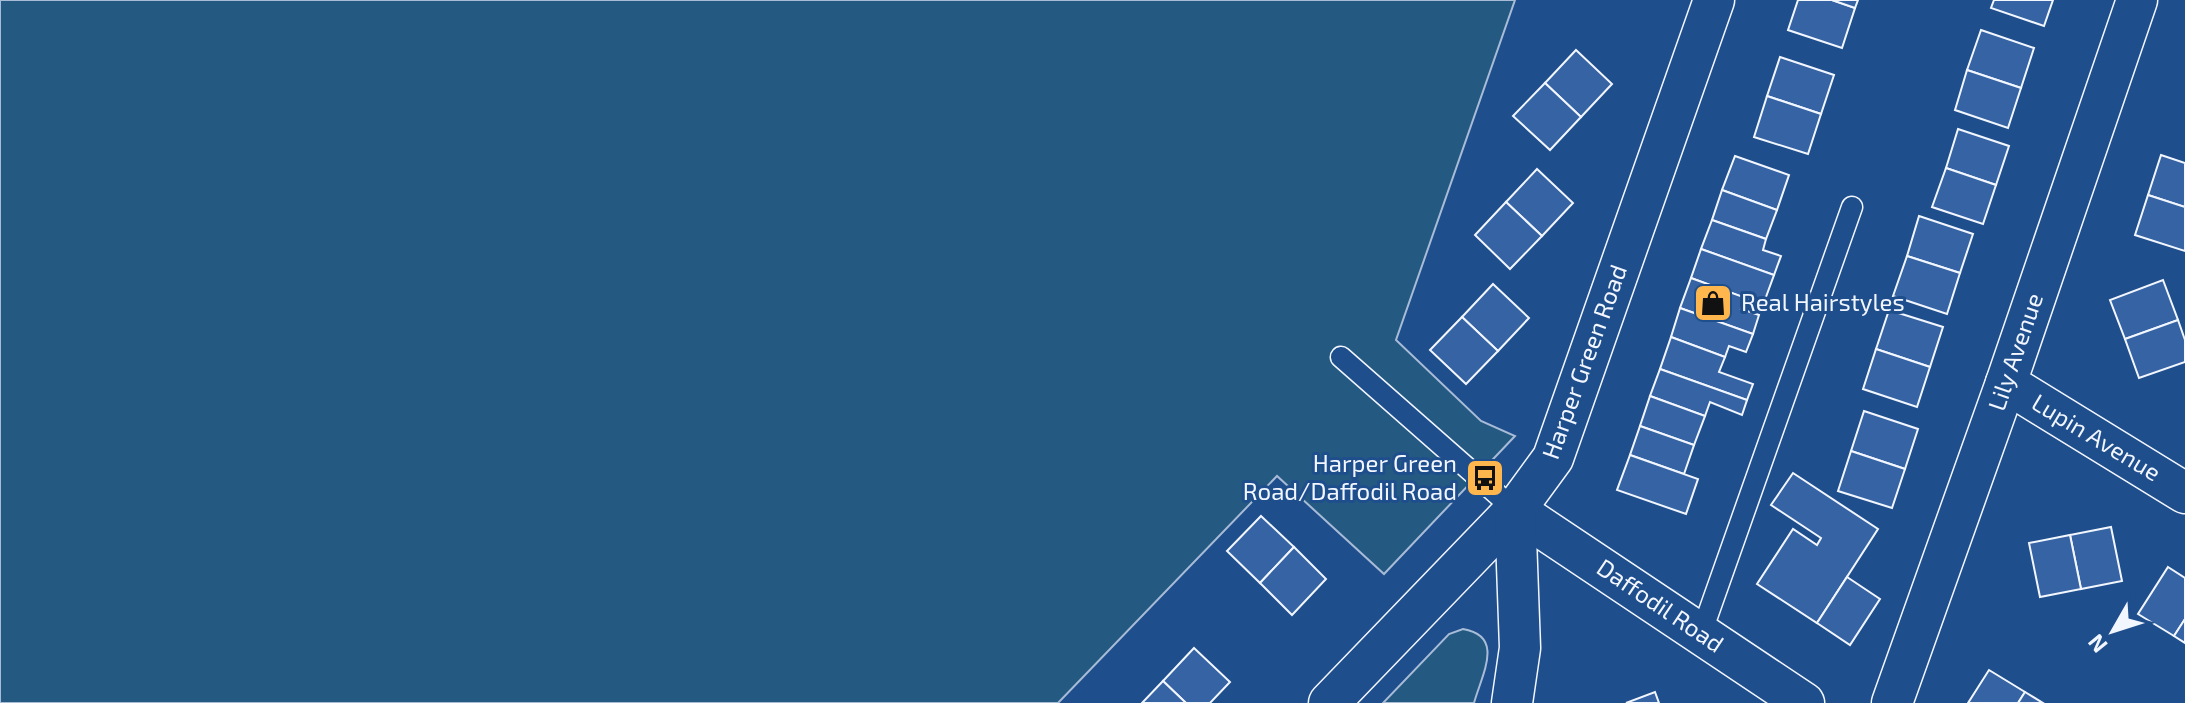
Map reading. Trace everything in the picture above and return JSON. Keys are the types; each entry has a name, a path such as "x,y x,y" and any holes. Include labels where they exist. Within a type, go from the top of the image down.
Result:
{"street":[{"name":"Harper Green Road","path":"1329,703 1515,510 1553,458 1714,0"},
{"name":"Lily Avenue","path":"1892,703 2137,0"},
{"name":"Lupin Avenue","path":"2006,383 2185,493"},
{"name":"Daffodil Road","path":"1515,510 1804,703"},
{"path":"1512,703 1520,648 1515,510"}],"lane":[{"path":"1701,634 1852,207"},
{"path":"1341,357 1515,510"}],"shaded area":[{"path":"0,0 1515,0 1396,340 1481,421 1515,436 1384,574 1277,476 1058,703 0,703"},
{"path":"1463,629 1484,639 1487,648 1485,669 1474,703 1383,703 1449,634"}],"building":[{"path":"1798,0 1832,0 1855,8 1842,48 1788,30"},
{"path":"1832,0 1858,0 1855,8"},
{"path":"1994,0 2053,0 2044,26 1991,8"},
{"path":"1981,30 2034,48 2021,88 1967,70"},
{"path":"1576,50 1612,84 1581,117 1545,83"},
{"path":"1780,57 1834,75 1821,114 1767,96"},
{"path":"1967,70 2021,88 2008,128 1955,110"},
{"path":"1545,83 1581,117 1550,150 1513,116"},
{"path":"1767,96 1821,114 1808,154 1754,137"},
{"path":"1958,129 2009,146 1996,185 1946,168"},
{"path":"2161,155 2185,163 2185,207 2148,195"},
{"path":"1735,156 1789,175 1777,210 1722,190"},
{"path":"1946,168 1996,185 1983,224 1932,207"},
{"path":"1537,169 1573,203 1542,236 1506,202"},
{"path":"1722,190 1777,210 1766,239 1712,220"},
{"path":"2148,195 2185,207 2185,251 2135,235"},
{"path":"1506,202 1542,236 1510,269 1475,235"},
{"path":"1919,216 1973,234 1960,273 1907,256"},
{"path":"1712,220 1766,239 1763,250 1781,256 1774,275 1701,249"},
{"path":"1701,249 1774,275 1763,305 1691,278"},
{"path":"1907,256 1960,273 1947,314 1893,296"},
{"name":"Real Hairstyles","path":"1691,278 1746,298 1741,309 1759,315 1753,334 1680,308"},
{"path":"2163,280 2178,320 2125,339 2110,300"},
{"path":"1493,284 1529,318 1498,351 1462,317"},
{"path":"1680,308 1753,334 1746,352 1729,346 1725,357 1671,337"},
{"path":"1889,310 1943,327 1930,367 1876,349"},
{"path":"1462,317 1498,351 1466,384 1430,350"},
{"path":"2178,320 2185,340 2185,362 2139,378 2125,339"},
{"path":"1671,337 1725,357 1719,372 1753,384 1747,400 1660,369"},
{"path":"1876,349 1930,367 1917,407 1863,389"},
{"path":"1660,369 1747,400 1742,415 1710,402 1705,416 1650,396"},
{"path":"1650,396 1705,416 1694,445 1640,426"},
{"path":"1864,411 1918,429 1905,469 1851,451"},
{"path":"1640,426 1694,445 1684,474 1630,455"},
{"path":"1851,451 1905,469 1892,508 1838,491"},
{"path":"1630,455 1698,479 1686,514 1617,490"},
{"path":"1793,473 1878,529 1817,623 1757,584 1793,529 1817,545 1821,538 1771,505"},
{"path":"1261,516 1294,547 1260,583 1227,551"},
{"path":"2111,527 2122,581 2081,589 2070,535"},
{"path":"2070,535 2081,589 2040,597 2029,543"},
{"path":"1294,547 1326,579 1292,615 1260,583"},
{"path":"2168,567 2185,578 2185,619 2174,636 2138,614"},
{"path":"1847,577 1880,599 1850,645 1817,623"},
{"path":"2185,619 2185,643 2174,636"},
{"path":"1194,648 1230,682 1210,703 1186,703 1163,681"},
{"path":"1989,670 2025,692 2018,703 1968,703"},
{"path":"1163,681 1186,703 1142,703"},
{"path":"1655,692 1659,703 1626,703"},
{"path":"2025,692 2043,703 2018,703"}],"place":[{"name":"Real Hairstyles","path":"1713,303"},
{"name":"Harper Green Road/Daffodil Road","path":"1485,478"}]}
